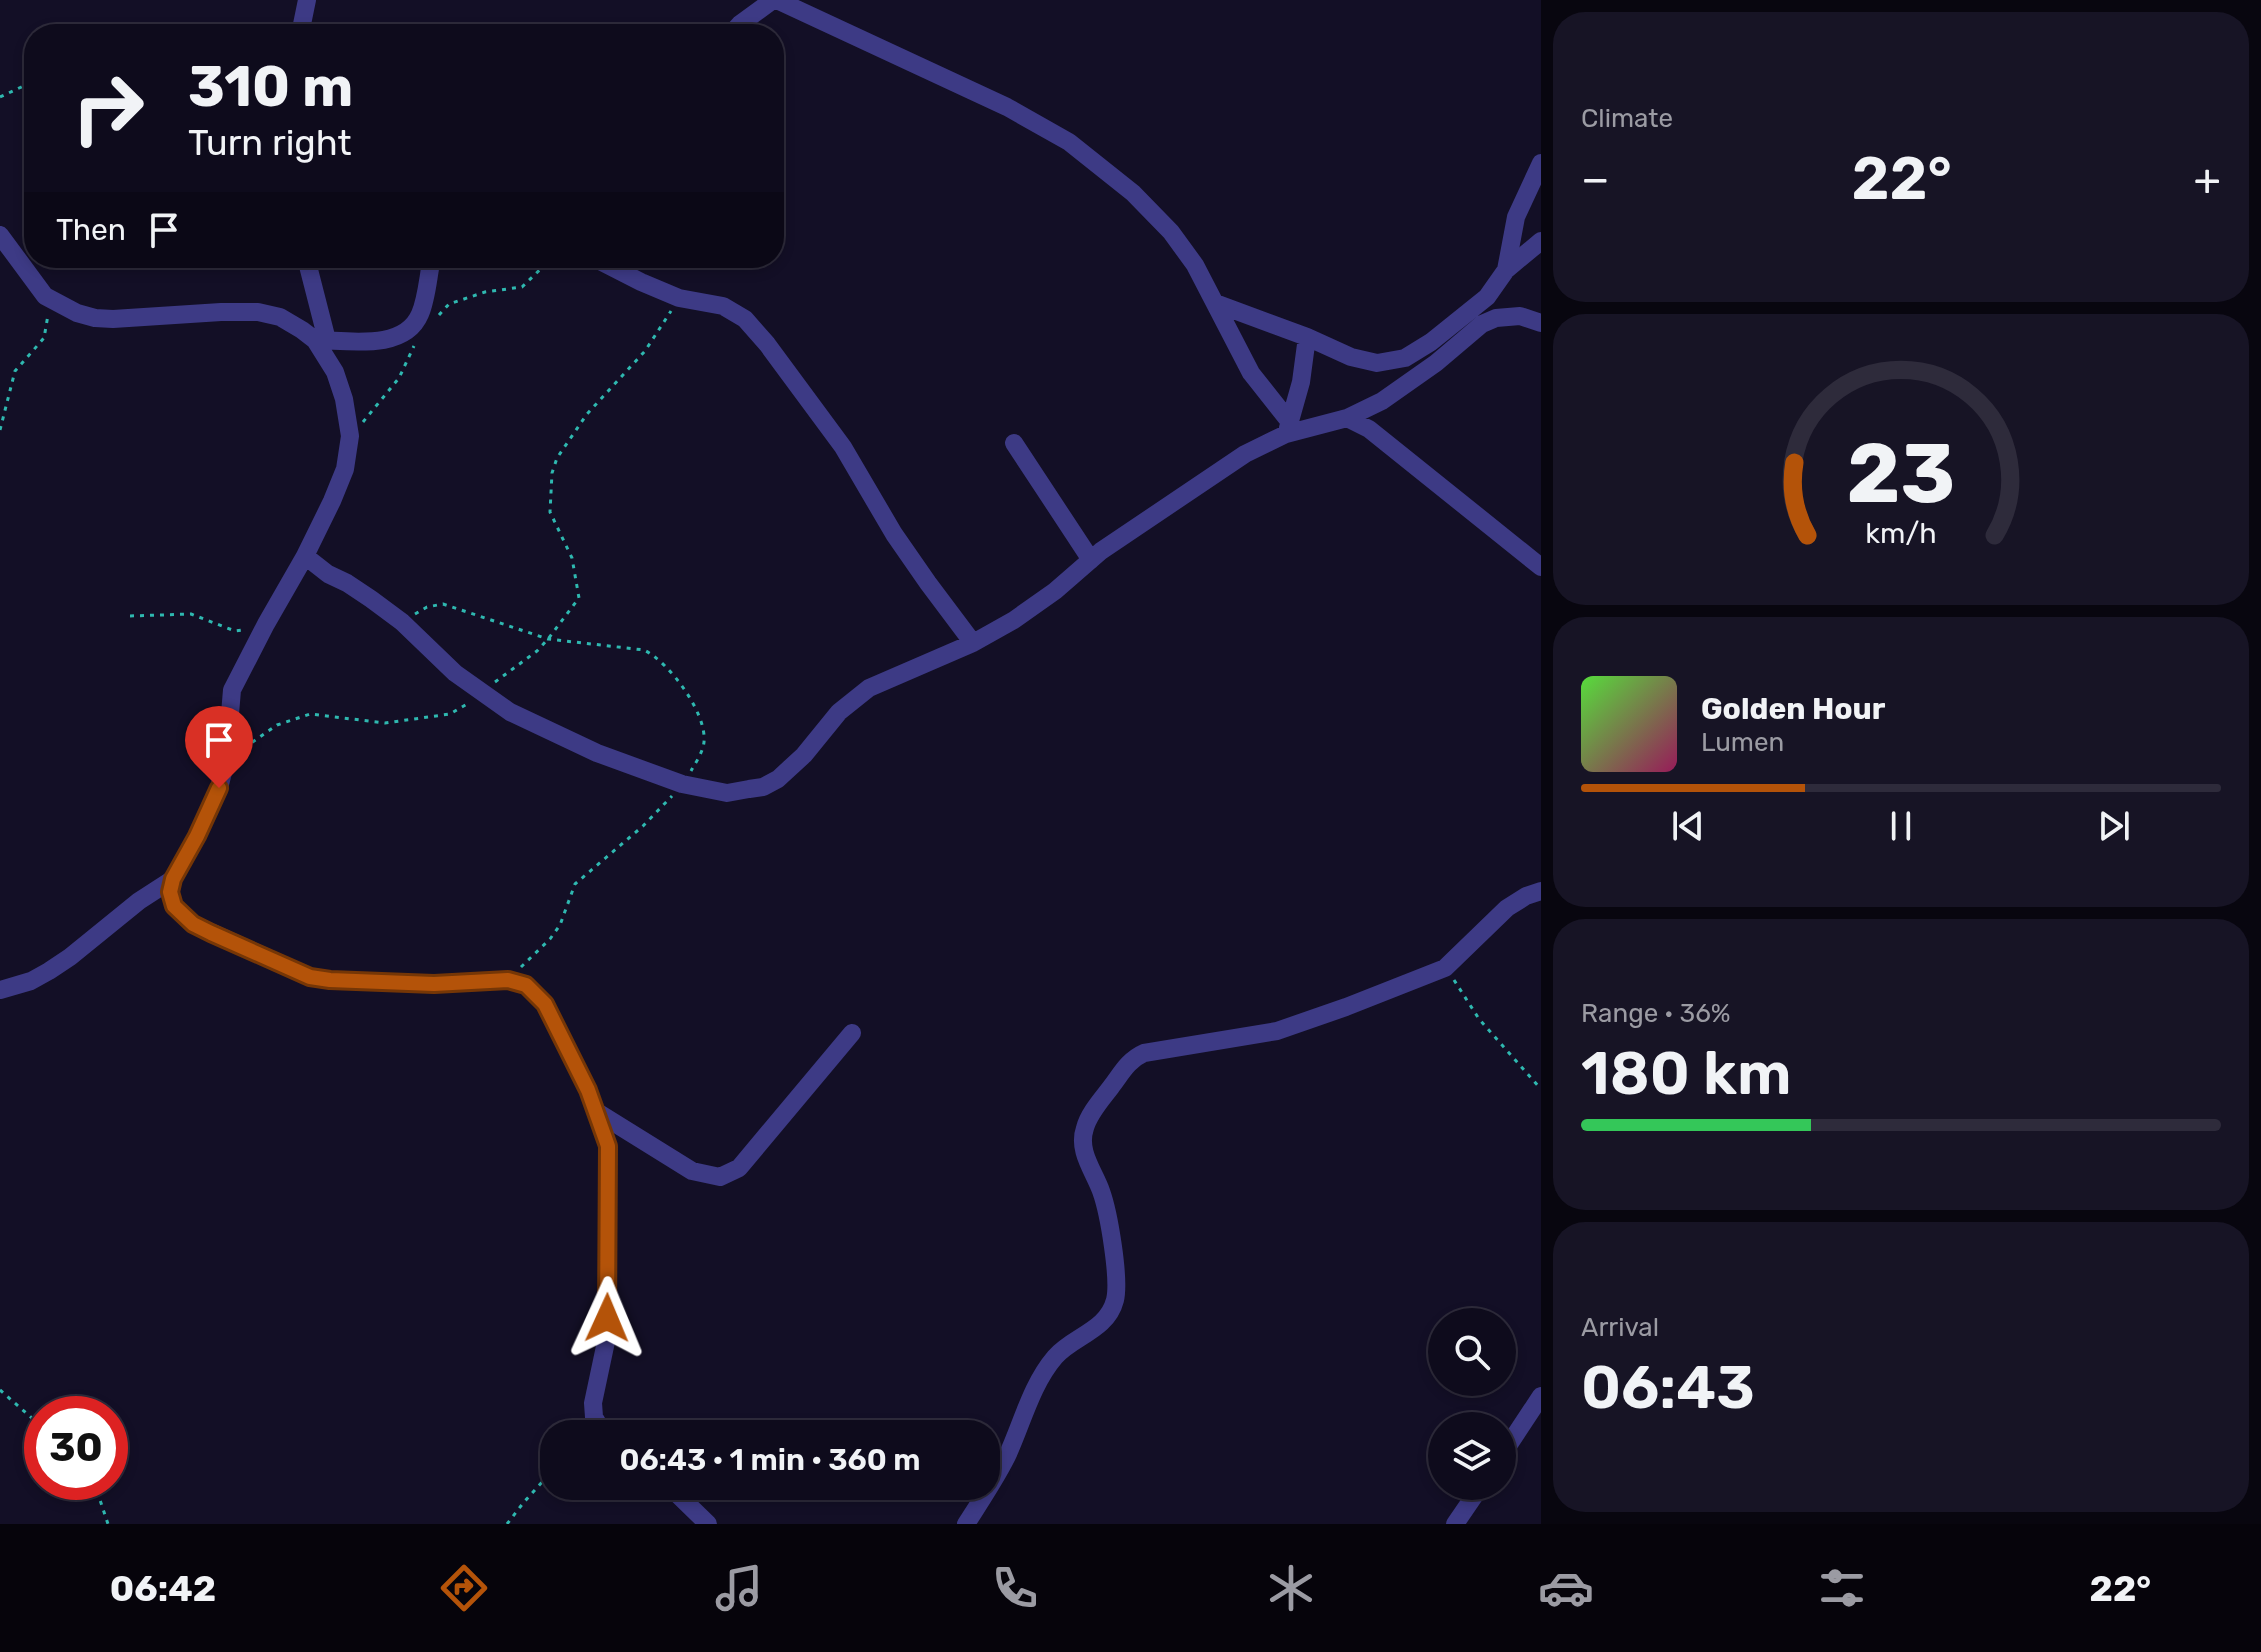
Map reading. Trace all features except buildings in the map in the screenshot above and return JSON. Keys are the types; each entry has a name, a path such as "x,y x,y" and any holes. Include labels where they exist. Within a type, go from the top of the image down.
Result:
{"street":[{"path":"302,24 307,0"},
{"path":"740,24 775,0 1007,107 1069,142 1133,193 1171,232 1195,265 1251,373 1288,428"},
{"path":"1506,270 1516,217 1541,163"},
{"path":"0,235 24,268"},
{"path":"1215,303 1351,357 1377,363 1405,358 1431,342 1487,297 1506,270 1541,241"},
{"path":"24,268 45,296 77,313 95,318 258,312 280,317 321,340 342,343 368,343 411,327 420,315 430,268"},
{"path":"308,268 321,340 344,399 350,436 345,469 305,556 232,690 227,754 219,788 173,879 170,892 174,906 193,924 310,977 434,984 508,980 526,985 545,1004 588,1090 608,1146 607,1337 593,1403 596,1420"},
{"path":"614,268 679,298 723,306 745,319 843,447 894,534 973,643"},
{"path":"305,556 402,622 455,673 510,712 597,753 682,784 727,793 763,787 778,779 804,755 839,712 869,688 973,643 1024,613 1091,560 1202,481 1288,428 1347,418 1382,401 1414,380 1482,324 1496,318 1520,316 1541,323"},
{"path":"1288,428 1301,382 1307,337"},
{"path":"1347,418 1369,429 1541,567"},
{"path":"1014,443 1091,560"},
{"path":"0,990 31,981 49,971 173,879"},
{"path":"966,1524 1004,1461 1046,1368 1066,1346 1098,1327 1115,1301 1117,1281 1105,1205 1084,1151 1083,1138 1085,1126 1098,1104 1128,1063 1144,1053 1277,1031 1445,968 1507,908 1541,891"},
{"path":"144,898 153,898 178,910"},
{"path":"597,1112 692,1171 720,1177 739,1168 852,1033"},
{"path":"1516,1434 1541,1396"},
{"path":"683,1500 708,1524"},
{"path":"1455,1524 1471,1500"}],"path":[{"path":"0,97 24,86"},
{"path":"438,315 449,304 485,292 522,287 542,268"},
{"path":"0,430 15,371 44,338 49,312 45,296"},
{"path":"227,754 243,749 277,725 310,714 385,723 450,714 537,651 579,598 572,558 550,512 552,473 557,458 587,414 645,351 679,298"},
{"path":"350,436 399,378 418,338"},
{"path":"402,622 427,607 443,604 548,639 644,650 655,655 680,682 703,723 704,744 682,784 643,826 575,884 560,925 508,980"},
{"path":"130,616 191,614 235,631 266,624"},
{"path":"1445,968 1479,1019 1541,1089"},
{"path":"0,1390 24,1411"},
{"path":"507,1524 540,1484"},
{"path":"100,1500 108,1524"}],"route":[{"path":"219,788 173,879 170,892 174,906 193,924 310,977 434,984 508,980 526,985 545,1004 588,1090 608,1146 607,1318"}]}
